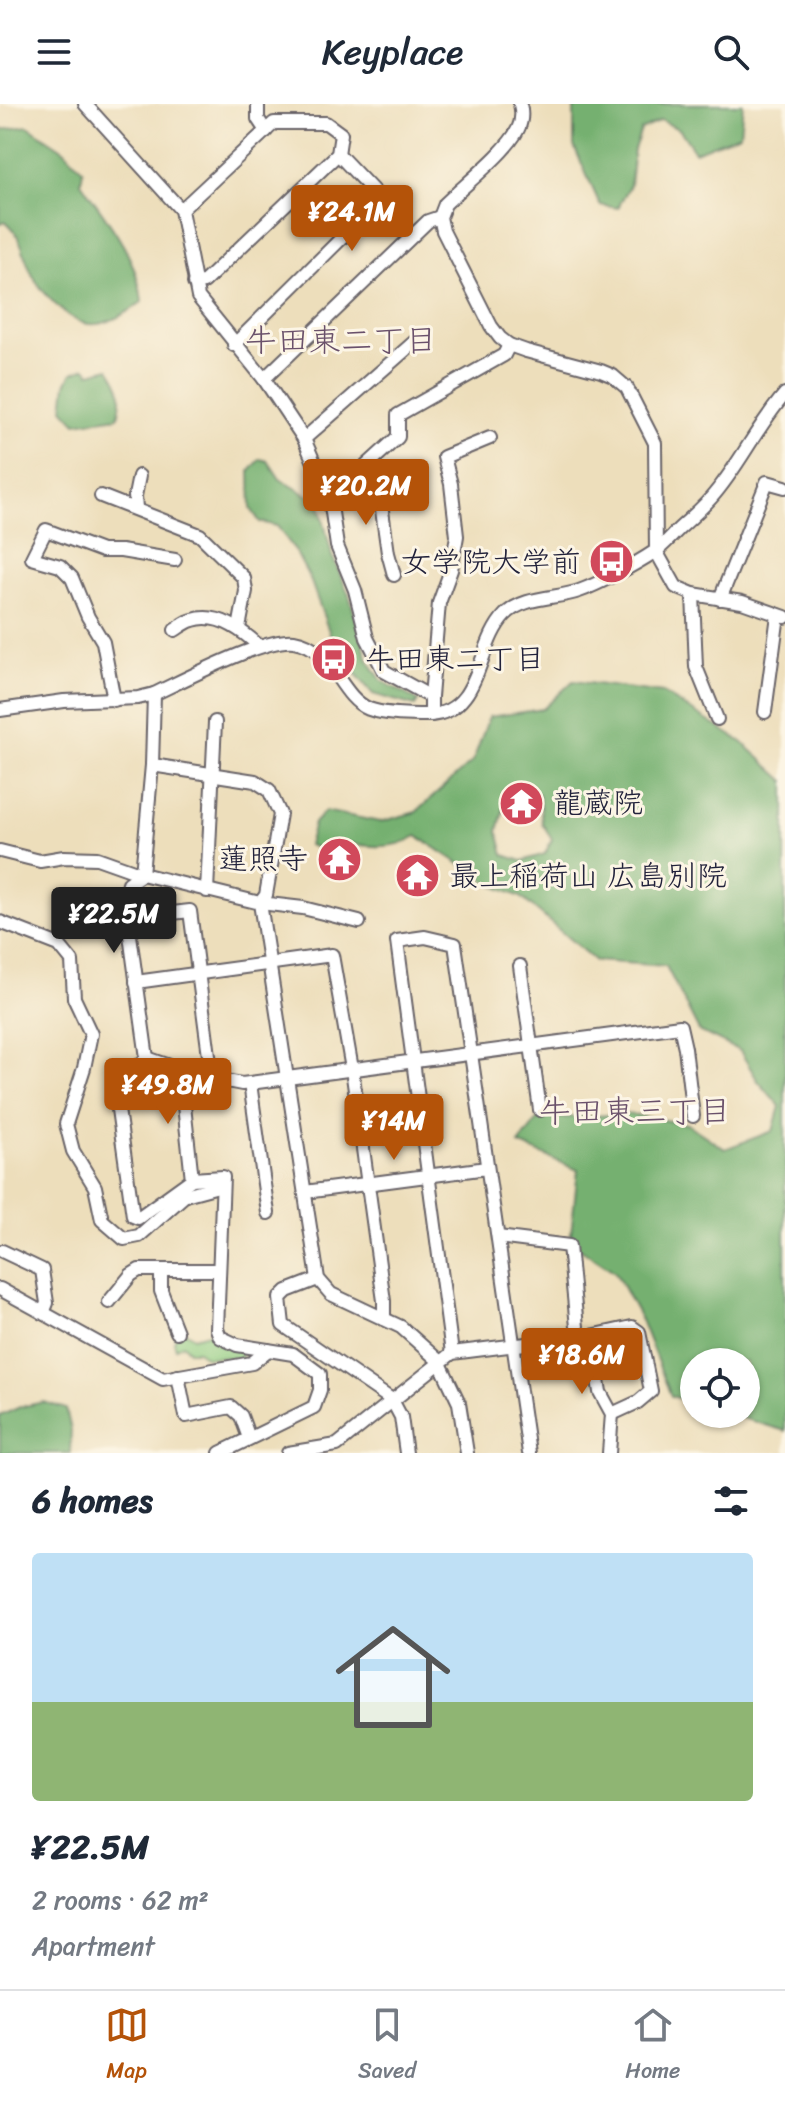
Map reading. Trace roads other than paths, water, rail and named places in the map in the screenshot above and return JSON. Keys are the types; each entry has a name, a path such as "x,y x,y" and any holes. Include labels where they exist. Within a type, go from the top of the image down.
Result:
{"street":[{"path":"85,104 181,210 198,297 264,379 304,439 330,499 337,546 355,590 367,638 378,660 384,671 431,697"},
{"path":"258,104 258,119 266,131"},
{"path":"520,104 522,114 518,129 506,145 445,204 440,217 443,231 491,326 509,345 601,371 627,388 655,443 656,551 676,587 693,594 742,602 782,616 765,712"},
{"path":"181,210 274,123 326,123 341,134 338,154 204,282 194,283"},
{"path":"234,345 381,199 338,154"},
{"path":"264,379 428,221 440,217"},
{"path":"304,439 420,337"},
{"path":"330,499 398,437 398,415 504,355 509,345"},
{"path":"0,710 154,694 259,646 293,641 309,646 324,658 355,698 371,710 431,715 446,712 462,701 471,688 495,628 507,613 524,603 580,591 656,551 713,497 766,415 785,394"},
{"path":"431,715 439,603 451,570 457,536 451,484 444,457 490,438"},
{"path":"371,463 376,468 394,575"},
{"path":"136,508 139,476"},
{"path":"720,599 767,482 785,487"},
{"path":"101,496 200,535 244,578 246,591 239,628"},
{"path":"114,700 103,642 88,617 72,578 60,566 32,558 46,530 102,551 175,560"},
{"path":"693,594 696,667 717,719"},
{"path":"175,630 193,619 208,619 239,628 259,646"},
{"path":"142,874 152,765 154,694"},
{"path":"207,891 215,722"},
{"path":"152,765 255,781 269,790 280,814 266,895 260,903 318,1279 331,1294 401,1327 439,1361 459,1403 467,1453"},
{"path":"0,851 40,861 64,857 97,858 207,891 260,903 303,908 359,922"},
{"path":"142,874 129,883 125,899 147,1058"},
{"path":"128,918 190,911 212,1078"},
{"path":"0,922 59,945 72,961 74,998 91,1034 66,1124 73,1151 95,1187 102,1220 124,1239 139,1236 185,1195 222,1185"},
{"path":"452,1353 397,941 425,937 455,944 529,1453"},
{"path":"136,982 332,955 369,1184 384,1319"},
{"path":"520,966 540,1110"},
{"path":"147,1058 242,1084 680,1026 693,1116"},
{"path":"147,1058 115,1088 133,1216 138,1218 192,1179 223,1177 217,1329 220,1337 237,1345 293,1354 320,1374 320,1390 314,1407 220,1453"},
{"path":"180,1069 192,1179"},
{"path":"250,1083 268,1213"},
{"path":"305,1192 487,1168"},
{"path":"498,1237 569,1246 585,1336 600,1392 612,1414 609,1453"},
{"path":"2,1251 42,1270 47,1303 43,1313"},
{"path":"109,1302 131,1275 139,1270 219,1270"},
{"path":"161,1270 161,1291 177,1332"},
{"path":"318,1279 287,1291 280,1298 283,1325 392,1400 401,1417 406,1453"},
{"path":"0,1289 163,1379 252,1363 268,1350"},
{"path":"288,1453 338,1449 392,1400 452,1353 632,1327 639,1332 651,1391 638,1402 612,1414"},
{"path":"178,1376 186,1416 231,1407 241,1416 249,1438"}],"place":[{"name":"女学院大学前","path":"612,562"},
{"name":"牛田東二丁目","path":"334,659"},
{"name":"龍蔵院","path":"522,803"},
{"name":"蓮照寺","path":"339,859"},
{"name":"最上稲荷山 広島別院","path":"418,876"}],"district":[{"name":"牛田東二丁目","path":"341,340"},
{"name":"牛田東三丁目","path":"635,1111"}]}
